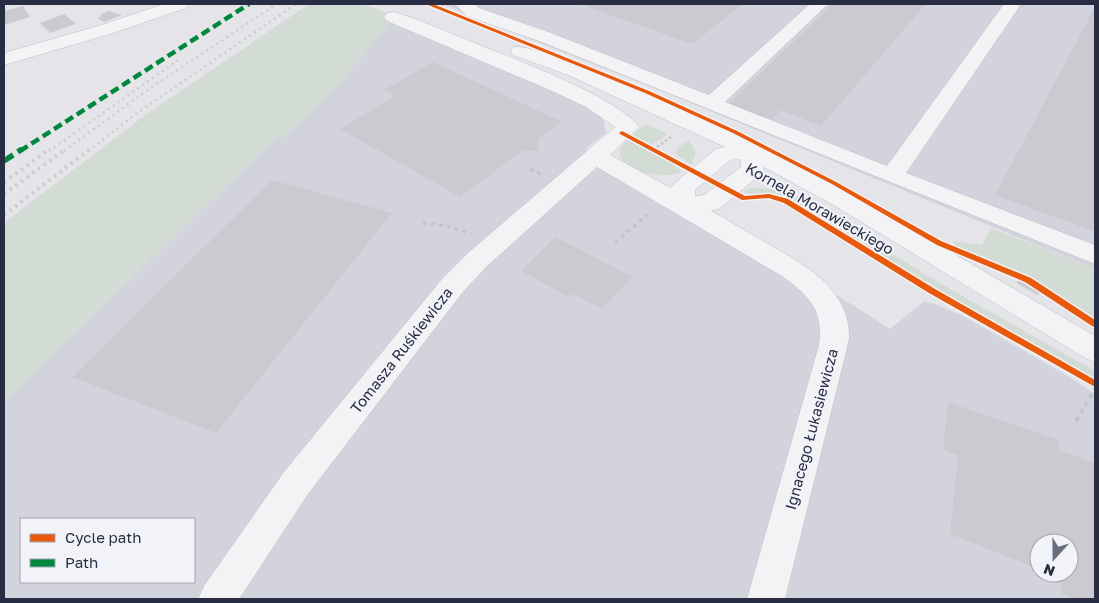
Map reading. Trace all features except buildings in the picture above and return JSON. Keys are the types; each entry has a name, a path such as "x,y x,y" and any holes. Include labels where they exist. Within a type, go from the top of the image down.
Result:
{"street":[{"path":"4,59 104,30 180,4"},
{"path":"711,104 820,4"},
{"path":"892,176 1013,4"},
{"name":"Kornela Morawieckiego","path":"395,11 424,7 540,60 676,140 753,160 963,292 1095,365"},
{"path":"458,8 544,38 1095,255"},
{"name":"Tomasza Ruśkiewicza","path":"217,599 296,483 452,286 477,260 628,127 619,117 565,90 395,11"},
{"name":"Kornela Morawieckiego","path":"540,60 582,74 753,160 845,201 1095,350"},
{"path":"724,154 683,188 683,204 710,203 753,160 775,130"},
{"name":"Ignacego Łukasiewicza","path":"594,156 683,204 768,255 813,286 827,302 834,320 836,332 766,599"}],"path":[{"path":"424,7 458,8"},
{"path":"654,150 676,140"},
{"path":"423,223 448,226 473,234"},
{"path":"615,243 631,226"},
{"path":"1076,421 1095,389"}],"shaded area":[{"path":"309,4 361,4 391,14 392,20 329,95 284,137 278,136 4,402 4,223 148,113"},
{"path":"442,4 1095,4 1095,269 669,94"},
{"path":"392,20 602,113 606,133 585,149 689,204 752,241 890,329 923,302 933,303 965,317 1068,376 1095,394 1095,599 4,599 4,402 278,136 284,137 329,95"},
{"path":"646,124 665,133 666,136 651,145 632,135"},
{"path":"627,140 668,161 682,172 673,175 648,174 627,165 621,158 621,150"},
{"path":"688,140 696,152 692,165 675,154 677,149"},
{"path":"751,188 776,189 801,199 943,285 1095,371 1095,379 949,296 790,199 772,193 753,194 742,192"},
{"path":"991,228 1095,269 1095,320 1030,278 954,246 954,241 982,245"}],"railway":[{"path":"64,151 149,89 277,4"},
{"path":"88,151 140,111 296,4"},
{"path":"49,151 181,58"},
{"path":"4,182 50,149"},
{"path":"4,194 66,149"},
{"path":"4,215 90,149"}],"marked path":[{"path":"4,161 249,4"}],"cycle path":[{"path":"430,4 647,92 735,132 834,183 939,243 1028,280 1095,324"},
{"path":"622,133 744,198 769,196 786,201 932,291 1095,384"}]}
